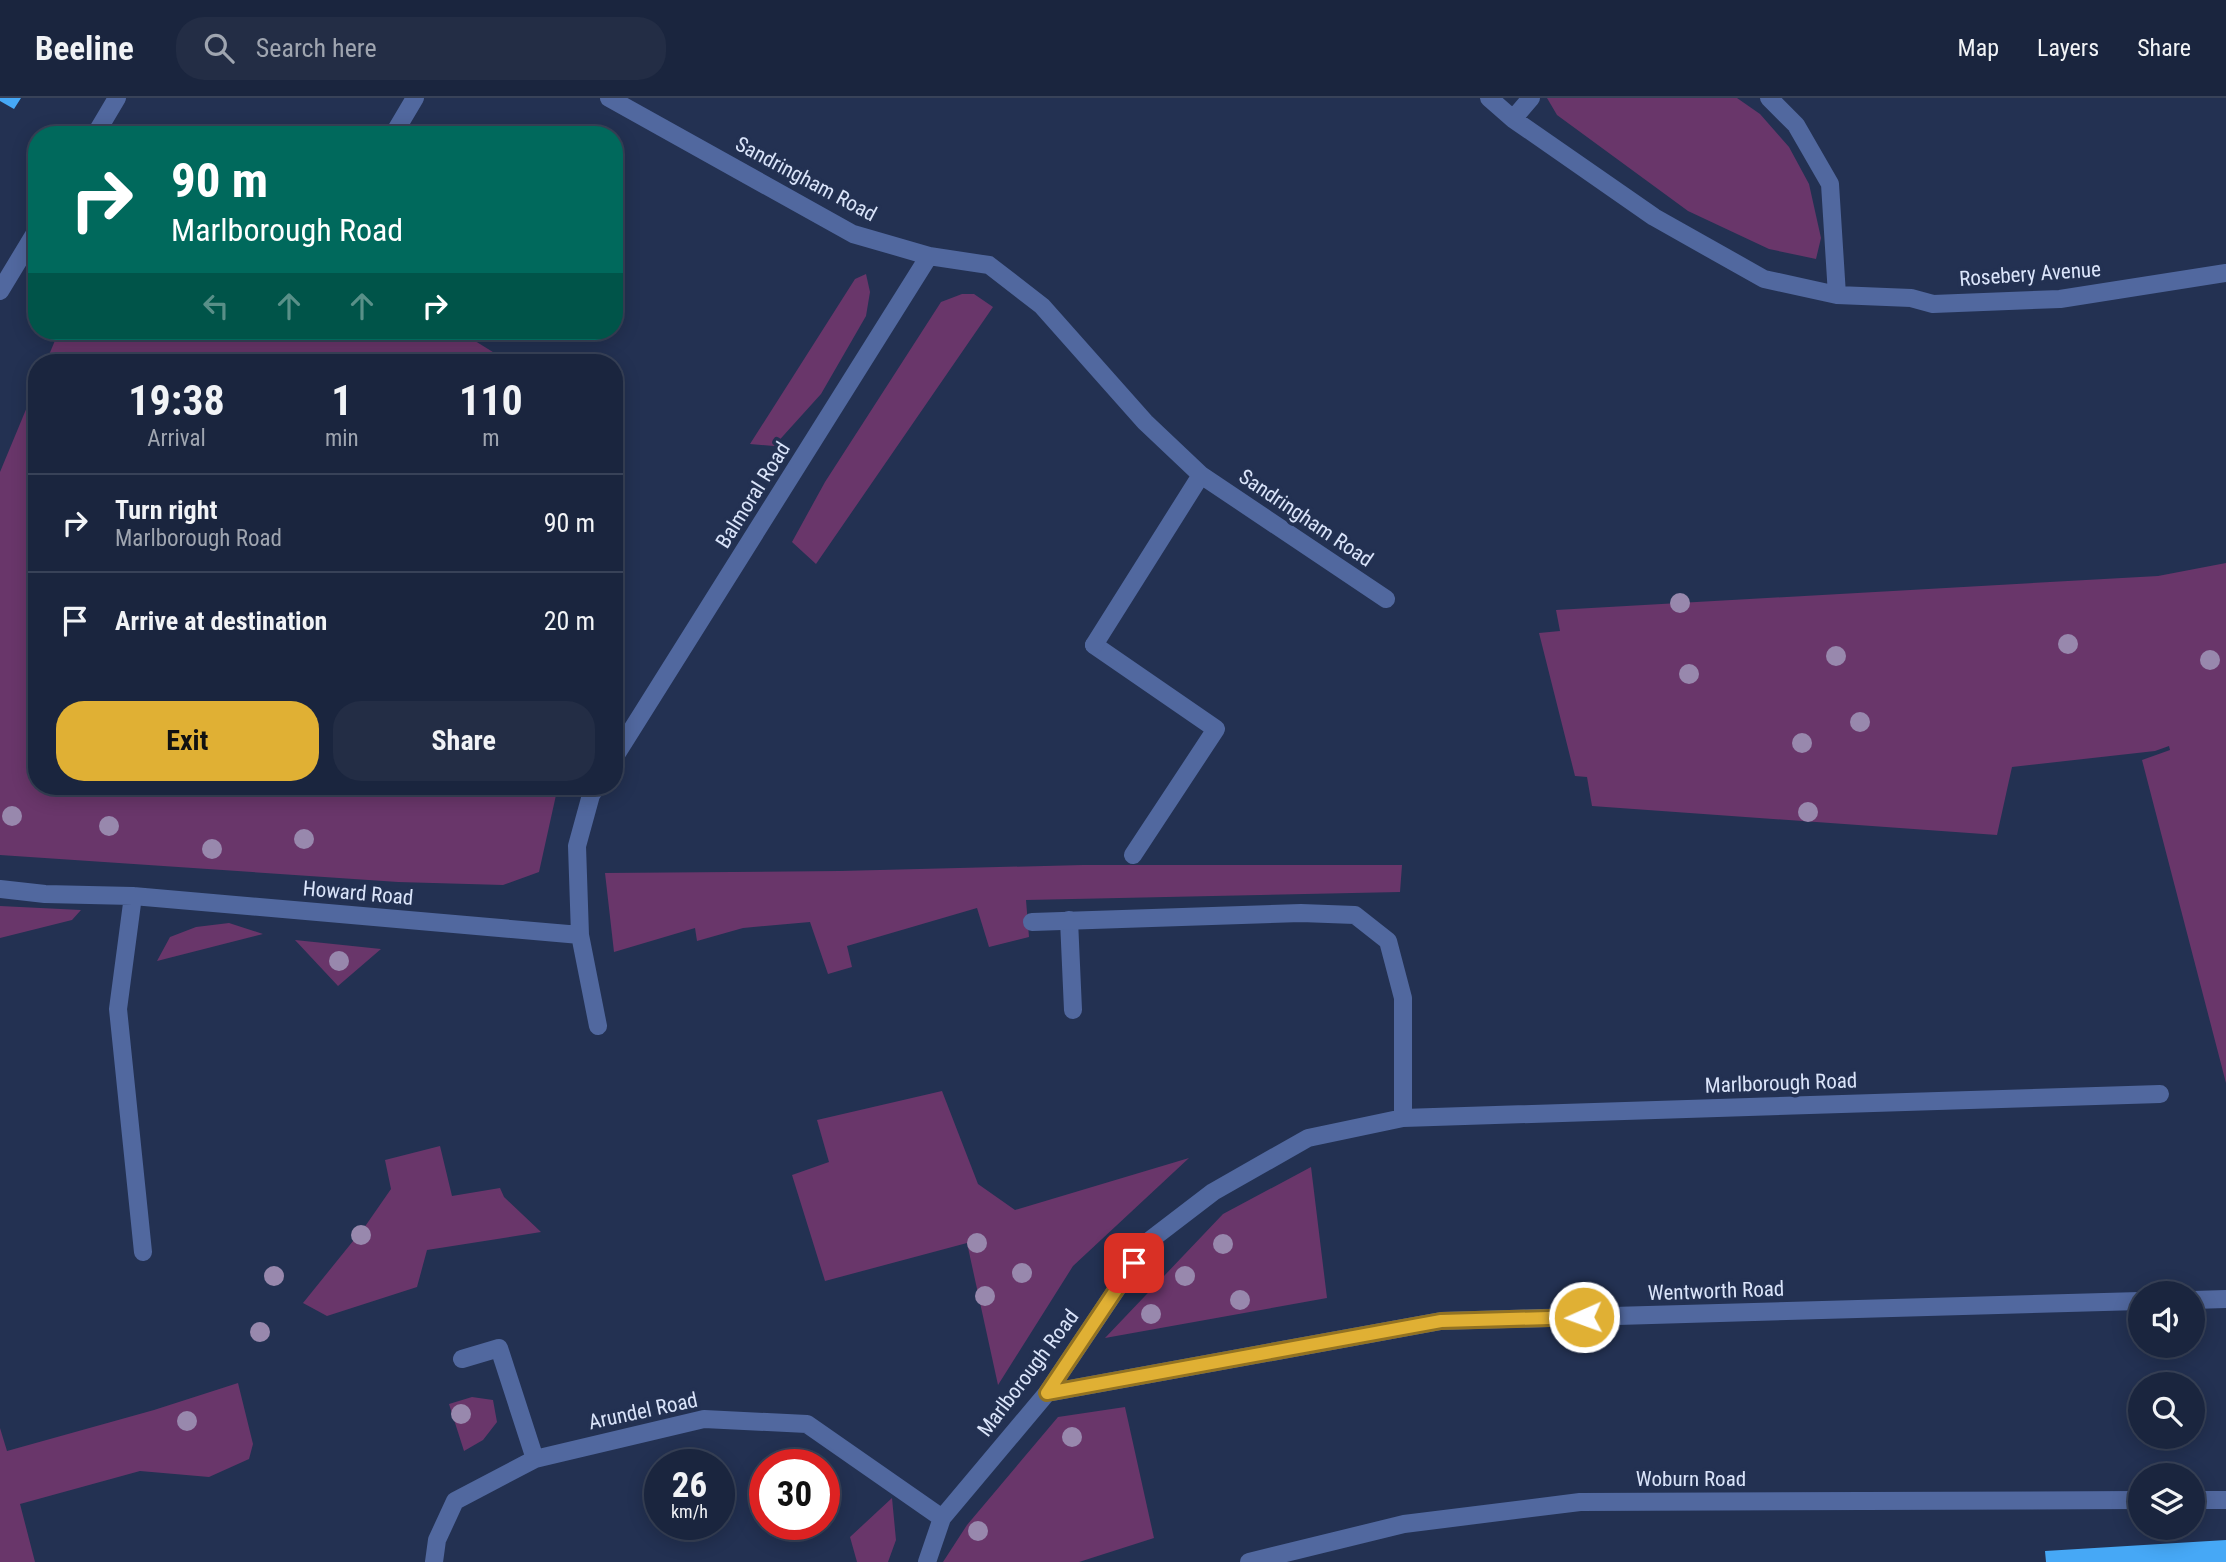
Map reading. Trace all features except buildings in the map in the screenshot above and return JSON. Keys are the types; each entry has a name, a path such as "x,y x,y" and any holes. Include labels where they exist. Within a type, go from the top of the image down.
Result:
{"street":[{"path":"100,126 117,98"},
{"path":"398,126 415,98"},
{"name":"Sandringham Road","path":"609,98 853,234 929,256 989,265 1042,306 1144,422 1201,475 1386,599"},
{"name":"Rosebery Avenue","path":"1489,98 1513,119 1654,217 1765,279 1837,295 1911,298 1933,304 2060,299 2226,273"},
{"path":"1513,119 1531,98"},
{"path":"1769,98 1796,125 1830,184 1837,295"},
{"path":"2,283 28,244"},
{"name":"Balmoral Road","path":"623,744 929,256"},
{"path":"1133,855 1216,729 1094,645 1201,475"},
{"path":"591,795 577,846 580,935 598,1026"},
{"name":"Howard Road","path":"0,889 45,894 133,896 580,935"},
{"path":"133,896 118,1009 143,1252"},
{"path":"1032,922 1301,913 1355,915 1388,941 1403,998 1403,1118"},
{"path":"1069,920 1073,1010"},
{"name":"Marlborough Road","path":"927,1562 942,1518 1047,1393 1149,1241 1213,1192 1308,1138 1403,1118 2160,1094"},
{"path":"2205,1300 2226,1299"},
{"name":"Wentworth Road","path":"1047,1393 1441,1321 2128,1301"},
{"path":"462,1359 499,1348 535,1459"},
{"name":"Arundel Road","path":"434,1562 437,1540 455,1501 535,1459 704,1419 807,1424 942,1518"},
{"name":"Woburn Road","path":"1249,1562 1404,1524 1580,1502 2128,1500"},
{"path":"2205,1500 2226,1500"}],"shaded area":[{"path":"1547,98 1737,98 1760,114 1789,147 1809,184 1821,238 1816,259 1769,249 1688,211 1557,115"},
{"path":"866,274 870,292 866,316 821,394 774,446 750,444 855,279"},
{"path":"962,294 974,294 993,307 816,564 792,542 825,482 941,302"},
{"path":"55,340 474,340 496,354 49,354"},
{"path":"28,405 28,795 556,795 539,872 503,885 398,882 0,855 0,472"},
{"path":"2226,563 2226,1083 2142,760 2170,750 2169,746 2155,751 2012,767 1997,835 1592,806 1587,777 1575,776 1539,633 1560,631 1556,610 2158,576"},
{"path":"1083,865 1402,865 1400,892 1026,900 1029,937 989,947 977,908 847,946 852,967 828,974 810,922 743,928 697,941 695,928 614,952 605,873 840,871"},
{"path":"0,906 81,910 72,920 0,938"},
{"path":"229,923 263,934 157,961 170,937 196,927"},
{"path":"295,940 381,949 338,986"},
{"path":"942,1091 978,1184 1015,1210 1189,1158 1073,1266 998,1385 967,1243 825,1281 792,1175 829,1162 817,1120"},
{"path":"440,1146 452,1196 500,1188 504,1197 541,1232 427,1250 417,1287 327,1316 303,1303 366,1225 391,1189 385,1160"},
{"path":"1311,1167 1327,1298 1105,1338 1223,1214"},
{"path":"238,1383 253,1444 249,1459 209,1477 140,1471 20,1504 35,1562 0,1562 0,1428 7,1451 154,1410"},
{"path":"472,1397 493,1400 497,1422 483,1440 464,1451 449,1404"},
{"path":"1125,1407 1154,1538 1079,1562 943,1562 967,1525 1058,1417"},
{"path":"892,1498 896,1540 888,1562 857,1562 850,1537"}],"route":[{"path":"1134,1263 1047,1393 1441,1321 1584,1317"}]}
